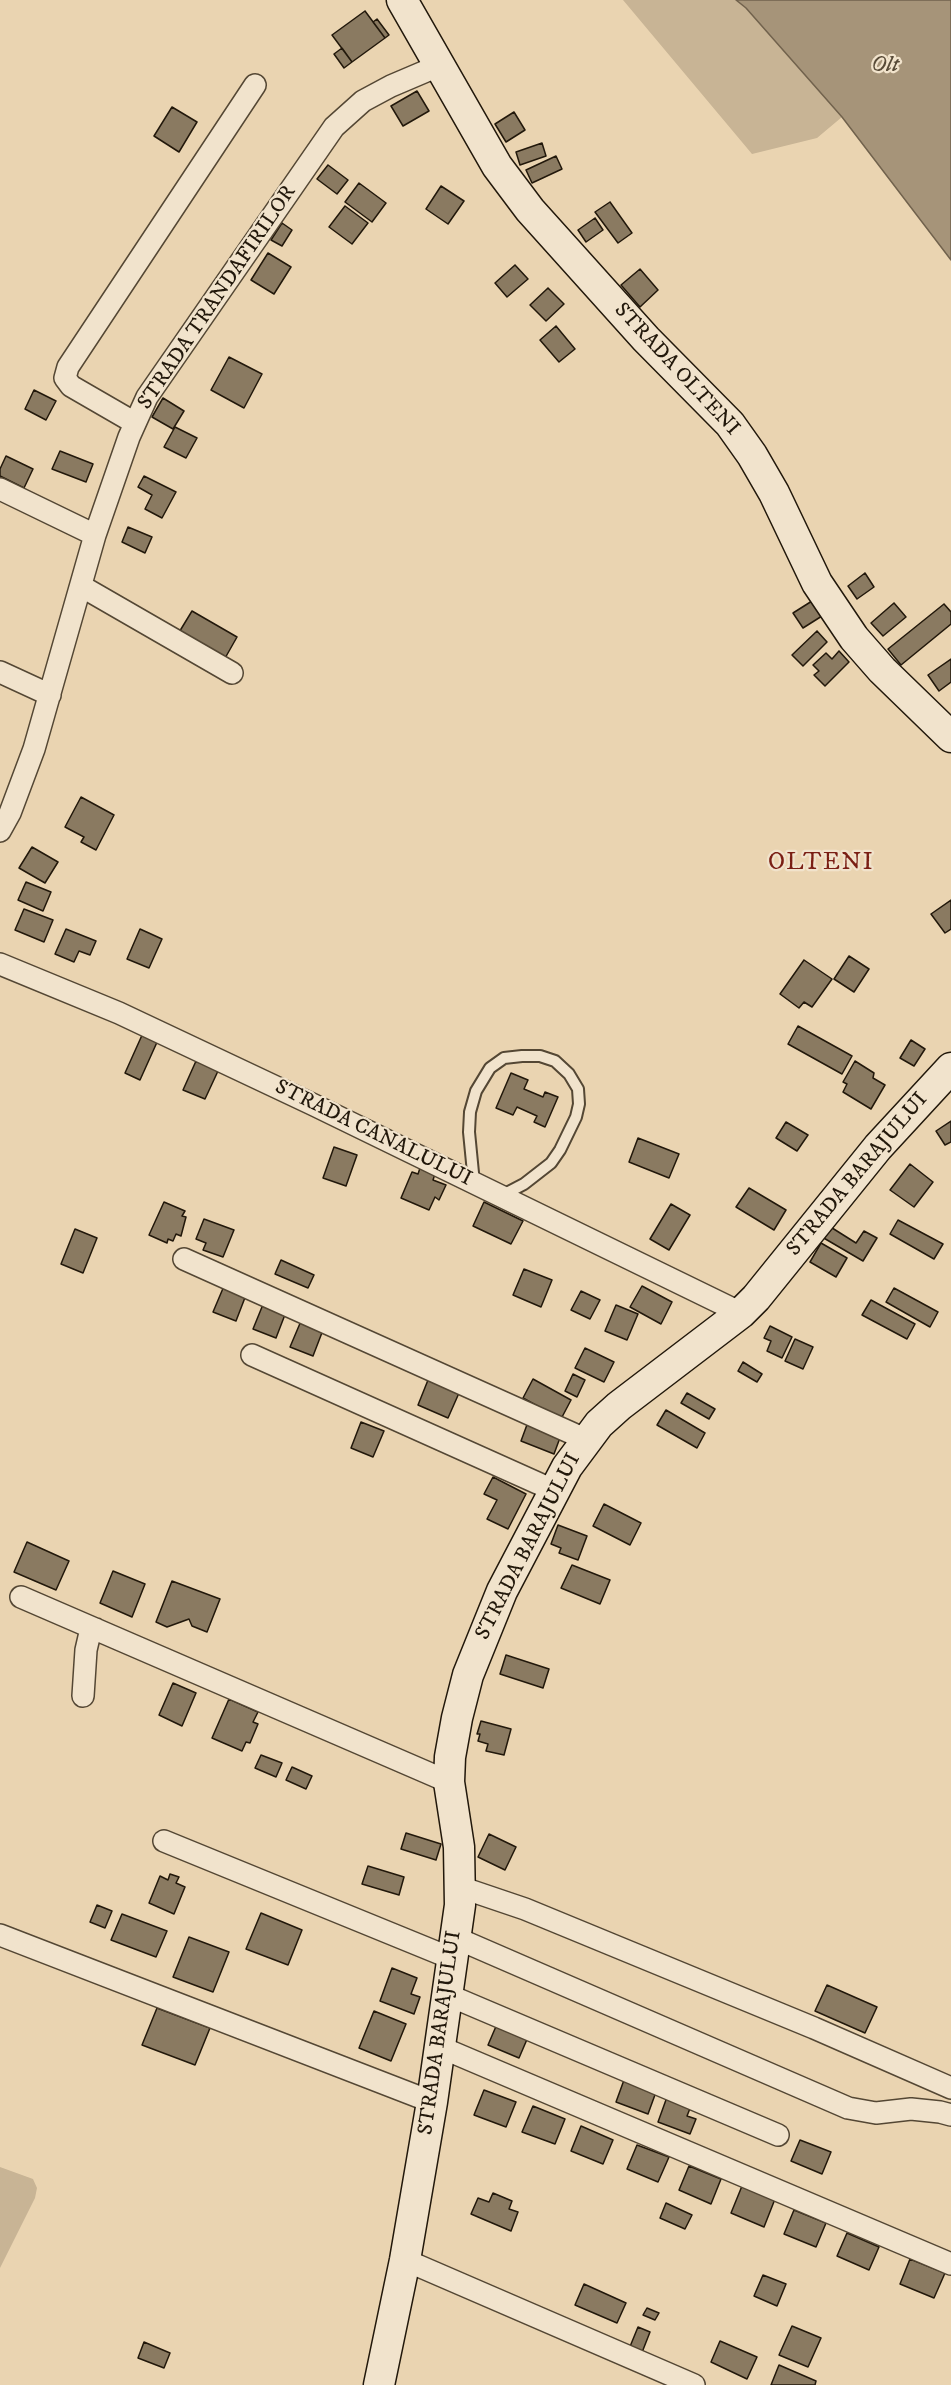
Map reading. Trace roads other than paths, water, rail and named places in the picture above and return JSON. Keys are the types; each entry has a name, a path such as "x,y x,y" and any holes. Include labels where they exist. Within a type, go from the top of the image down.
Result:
{"street":[{"name":"STRADA OLTENI","path":"402,0 497,166 530,210 646,339 730,424 752,455 774,493 817,583 854,638 882,670 951,737"},
{"name":"STRADA TRANDAFIRILOR","path":"0,831 19,789 50,695 95,535 135,423 147,397 334,127 363,101 438,66"},
{"path":"135,423 71,386 65,378 68,367 255,85"},
{"path":"0,489 95,535"},
{"path":"81,586 232,673"},
{"path":"0,672 50,695"},
{"name":"STRADA CANALULUI","path":"0,964 119,1013 741,1313"},
{"name":"STRADA BARAJULUI","path":"379,2385 405,2260 432,2102 460,1905 459,1846 449,1782 450,1757 468,1675 502,1591 553,1490 581,1445 598,1424 741,1313 756,1298 878,1148 951,1068"},
{"path":"184,1259 587,1440"},
{"path":"252,1355 553,1490"},
{"path":"21,1597 449,1782"},
{"path":"82,1696 86,1650 89,1636 96,1629"},
{"path":"164,1841 454,1949 848,2108 876,2113 911,2109 951,2115"},
{"path":"460,1887 525,1909 814,2028 951,2088"},
{"path":"0,1935 432,2102"},
{"path":"448,1995 778,2135"},
{"path":"440,2047 951,2264"},
{"path":"405,2260 694,2385"}],"lane":[{"path":"474,1183 469,1132 470,1112 476,1091 490,1068 504,1058 522,1056 540,1056 555,1061 569,1074 578,1089 579,1104 576,1117 551,1163 524,1184 501,1196"}],"water":[{"name":"Olt","path":"736,0 951,0 951,260 842,117 746,8"}],"district":[{"name":"OLTENI","path":"821,864"}]}
